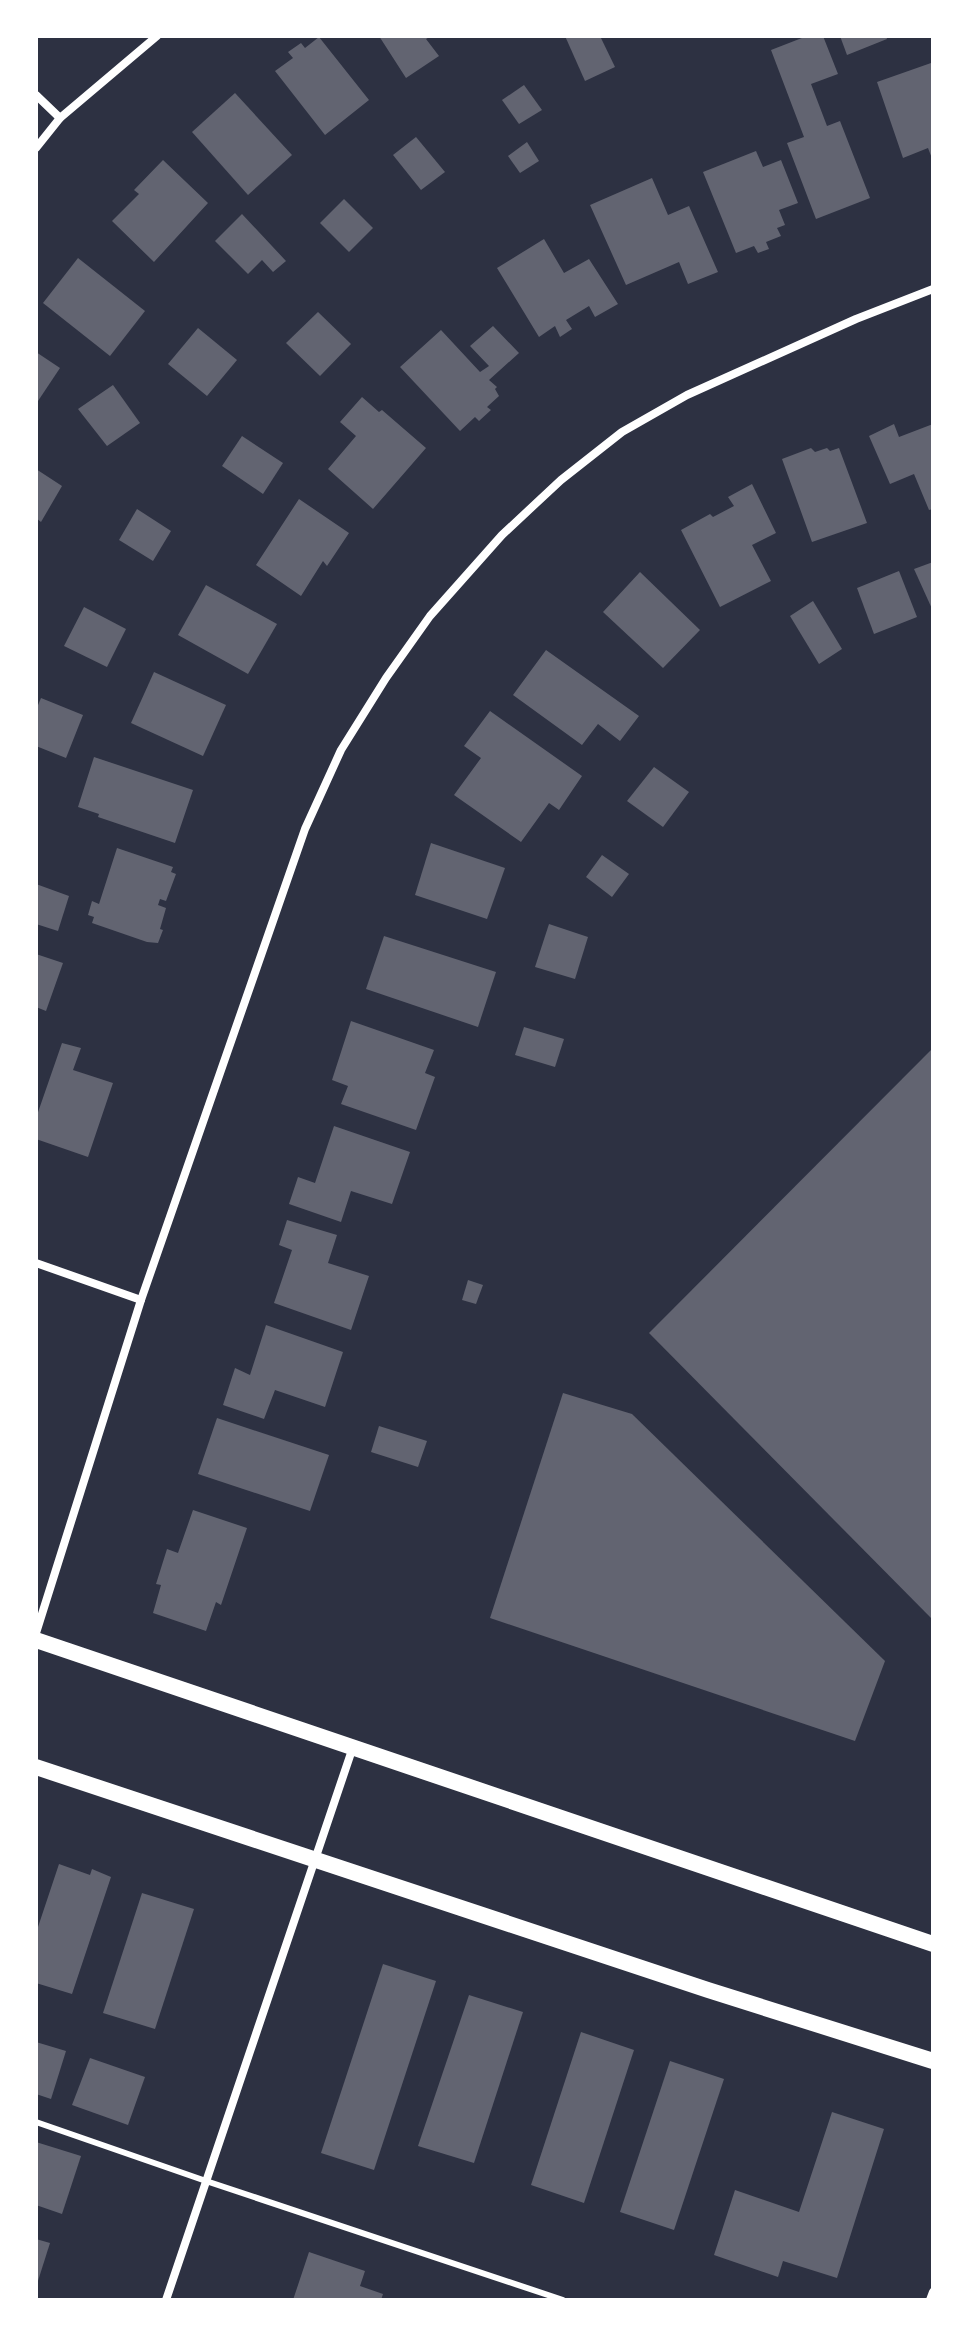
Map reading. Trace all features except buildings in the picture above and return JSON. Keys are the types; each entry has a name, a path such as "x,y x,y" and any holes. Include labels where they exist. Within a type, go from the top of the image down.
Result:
{"main road":[{"path":"36,1640 933,1944"},
{"path":"36,1767 708,1990 933,2061"}],"street":[{"path":"36,148 60,118 157,36"},
{"path":"36,95 60,118"},
{"path":"36,1633 141,1300 305,829 341,750 386,678 430,616 502,535 561,480 622,432 687,395 856,319 933,289"},
{"path":"36,1263 141,1300"},
{"path":"166,2300 353,1746"},
{"path":"930,2300 933,2292"}],"lane":[{"path":"36,2122 563,2300"}]}
